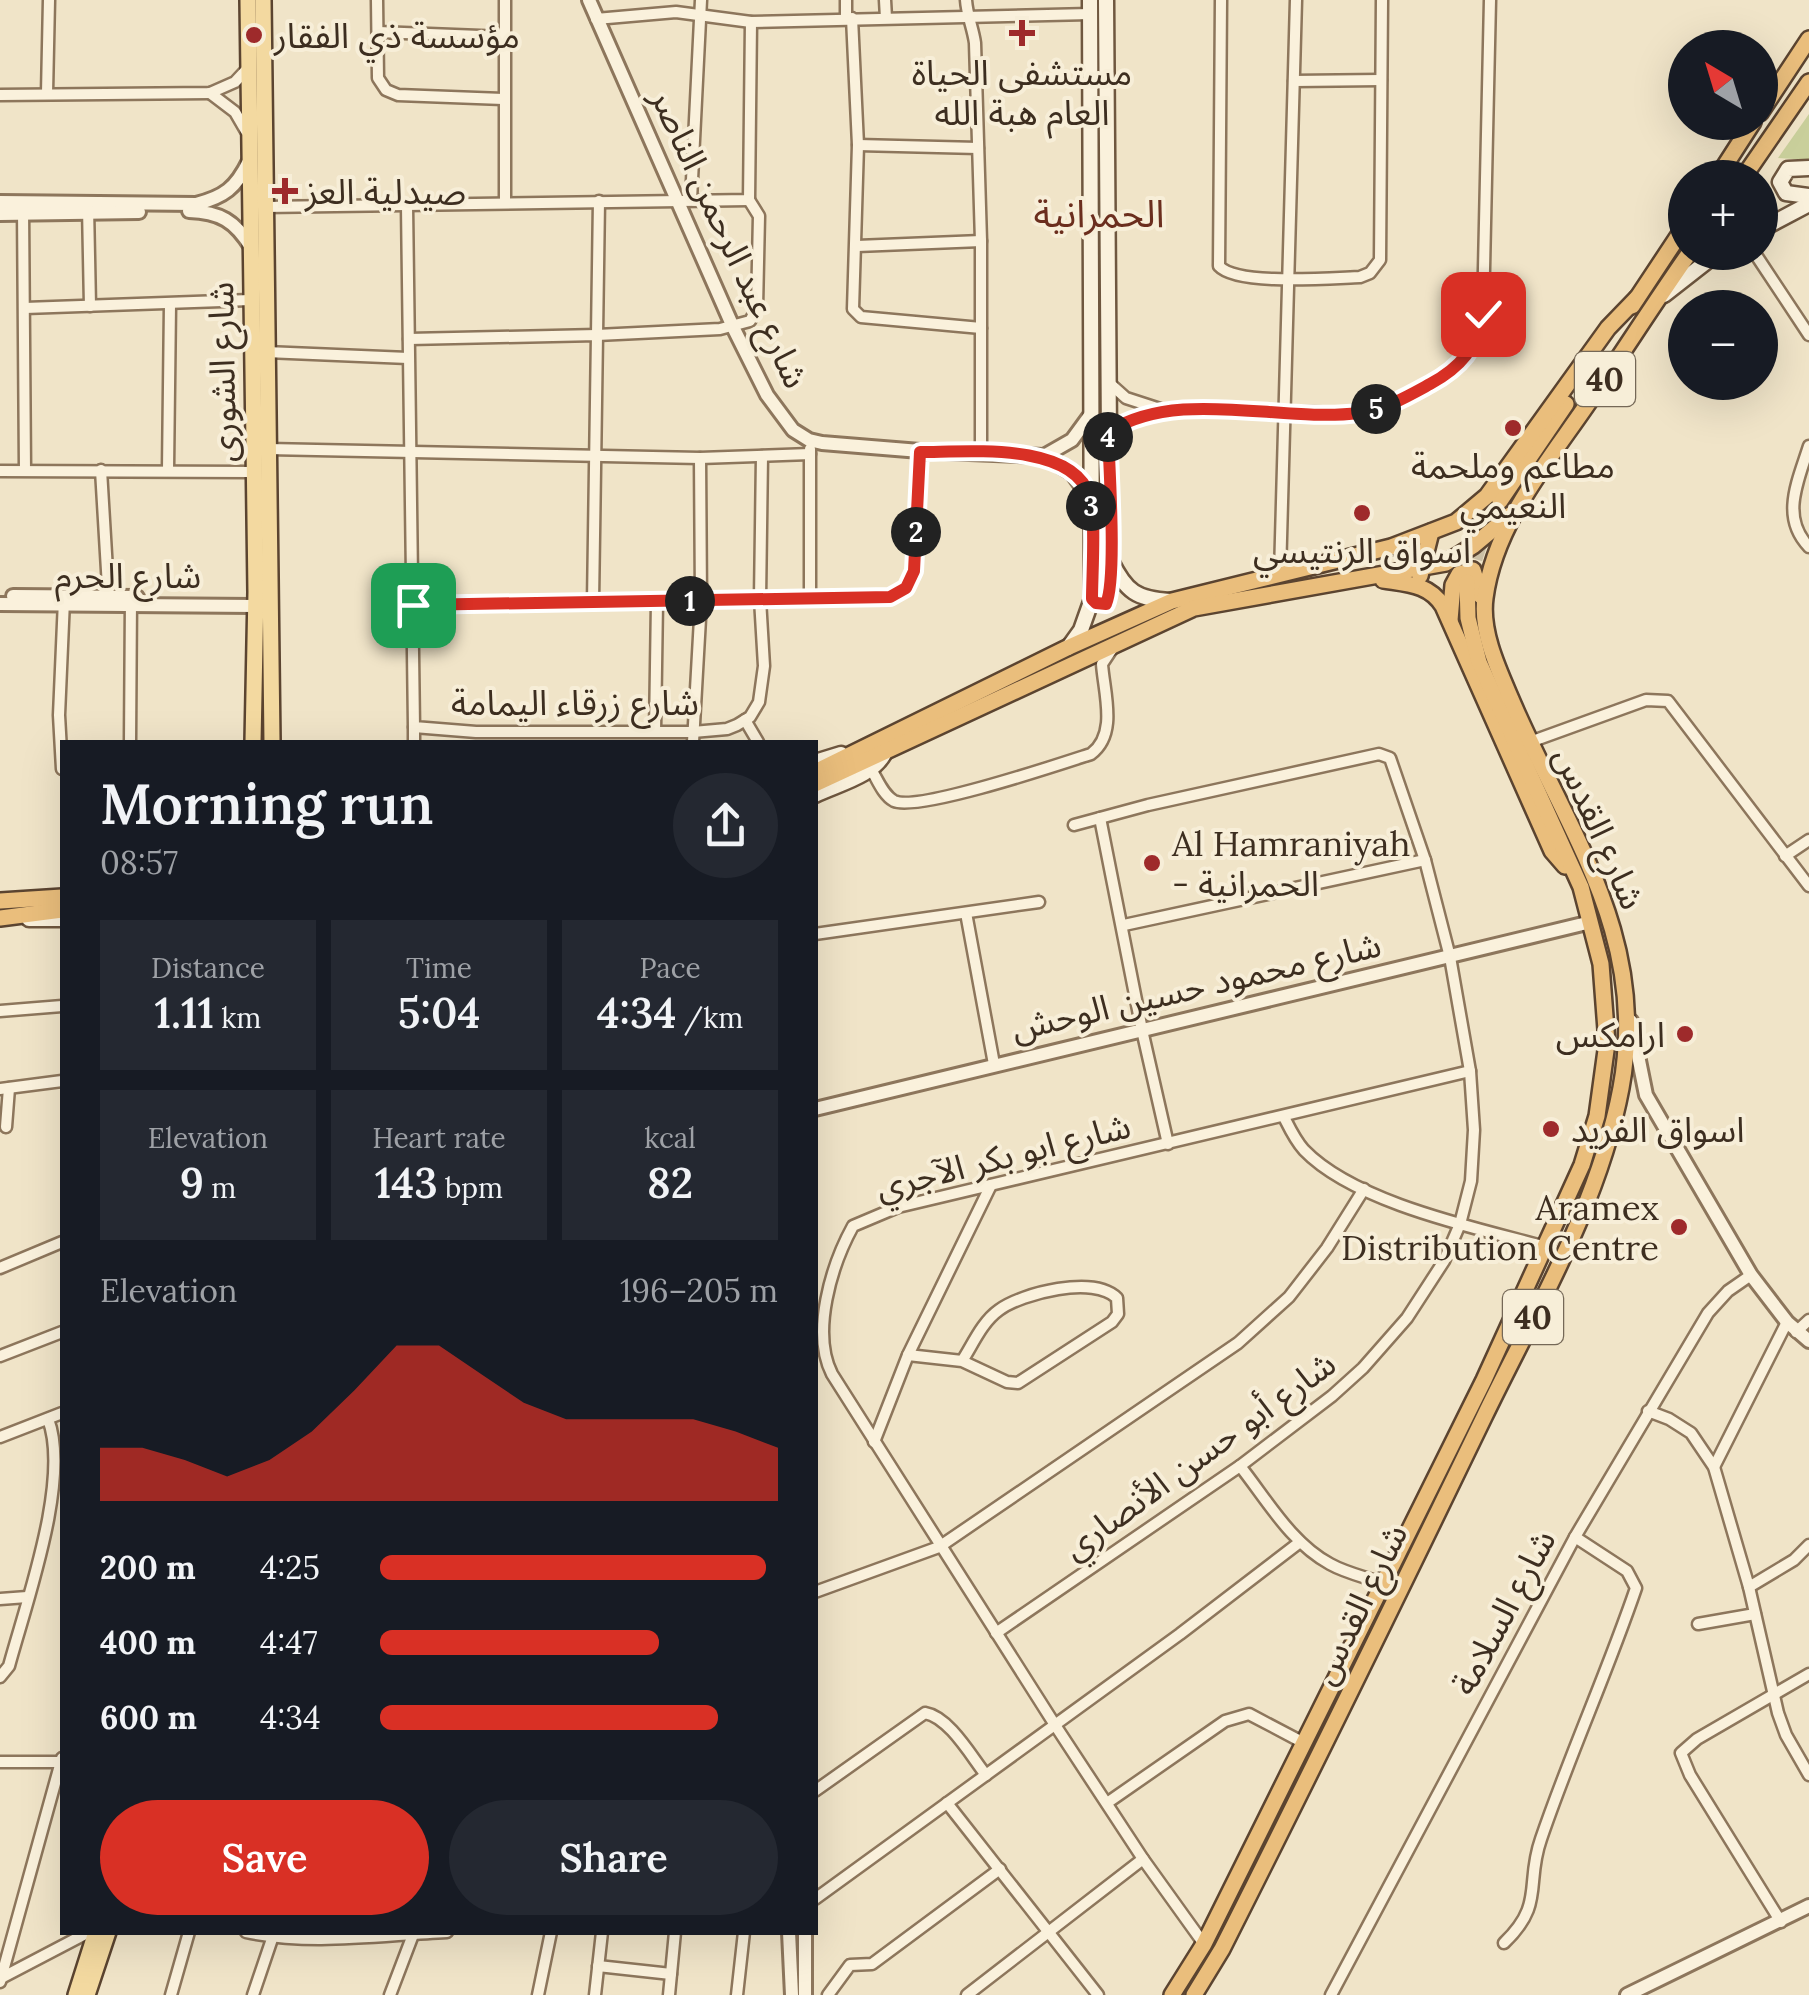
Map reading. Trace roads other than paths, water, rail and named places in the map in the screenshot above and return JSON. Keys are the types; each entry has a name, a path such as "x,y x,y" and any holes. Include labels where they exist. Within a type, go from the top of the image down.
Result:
{"highway":[{"path":"1778,85 1809,39"},
{"path":"1755,160 1809,82"},
{"name":"شارع القدس","path":"1194,1995 1222,1949 1292,1810 1585,1208 1606,1152 1621,1088 1629,1012 1617,943 1598,882 1530,742 1492,648 1484,605 1496,554 1520,504 1668,258"},
{"name":"شارع القدس","path":"1500,501 1645,302 1674,270"},
{"path":"818,770 1172,601 1391,548 1456,522 1487,496 1608,328 1645,302"},
{"name":"40","path":"1473,546 1520,504"},
{"path":"1456,522 1449,534 1451,542 1459,548 1473,546"},
{"path":"1420,578 1431,532"},
{"path":"818,783 1088,660 1174,616 1209,604 1328,582 1420,578 1473,546"},
{"path":"1371,578 1402,567 1406,558 1401,551 1391,548"},
{"path":"1450,620 1455,579 1464,570 1476,574 1484,605"},
{"path":"1390,573 1420,578 1437,596 1552,851 1575,876"},
{"name":"شارع القدس","path":"1172,1995 1204,1944 1484,1380 1578,1176 1600,1100 1607,1023 1592,922 1480,662 1470,628 1468,582"},
{"path":"4,901 60,897"},
{"path":"2,918 60,910"}],"main road":[{"name":"شارع الشورى","path":"248,0 253,740"},
{"name":"شارع الشورى","path":"263,0 272,740"},
{"path":"1092,599 1100,604 1109,598 1110,560 1106,0"},
{"path":"1067,648 1081,630 1092,599 1090,7"},
{"path":"1809,168 1788,170 1780,182 1786,193 1809,196"},
{"path":"1778,220 1809,204"},
{"path":"1645,302 1693,270"},
{"path":"1110,560 1135,594 1146,600 1172,601"},
{"path":"818,761 857,751"},
{"path":"818,794 871,769 881,762 885,752"},
{"path":"4,901 60,889"},
{"path":"2,918 60,920"},
{"path":"76,1995 91,1935"},
{"path":"87,1995 107,1935"}],"street":[{"path":"47,94 49,0"},
{"path":"377,0 378,78 392,94 503,99"},
{"path":"505,0 505,202"},
{"name":"شارع عبد الرحمن الناصر","path":"589,0 683,200 733,327 775,408 810,447"},
{"path":"683,200 701,0"},
{"path":"846,0 858,145 853,309 856,314 981,328"},
{"path":"885,0 886,18"},
{"path":"966,0 966,17 974,30 975,43 981,241 981,452"},
{"path":"1221,0 1219,266 1228,274 1289,280 1360,277 1370,273 1380,260 1382,0"},
{"path":"1280,574 1296,0"},
{"path":"1107,381 1126,398 1163,410 1359,413 1378,409 1436,381 1473,348 1483,314 1490,0"},
{"path":"596,19 646,14 701,14 750,22 966,17 1090,7"},
{"path":"409,339 597,335 733,327 750,321 757,308 760,216 749,200 750,22"},
{"path":"378,32 506,37"},
{"path":"0,95 210,93 235,82 250,66"},
{"path":"1294,81 1381,80"},
{"path":"210,93 236,112 249,137"},
{"path":"858,145 978,148"},
{"path":"0,214 24,208 196,204 216,199 233,188 249,162"},
{"path":"265,208 749,200"},
{"path":"594,602 599,201"},
{"path":"0,202 24,208"},
{"name":"شارع زرقاء اليمامة","path":"407,206 414,727 476,732 655,731 693,737 746,720 755,710 761,689 762,456"},
{"path":"88,207 210,213 236,225 251,247"},
{"path":"88,207 90,306"},
{"path":"24,208 25,470"},
{"path":"857,246 981,241"},
{"path":"1766,270 1809,335"},
{"path":"25,308 250,300"},
{"path":"168,469 170,305"},
{"path":"266,352 408,358"},
{"path":"1108,432 1132,419 1163,410"},
{"path":"1044,456 1072,440 1091,414"},
{"path":"1809,446 1792,505 1798,534 1809,547"},
{"path":"810,447 810,598"},
{"path":"268,448 700,458 762,456 810,447 981,452 1044,456 1072,472 1090,498"},
{"path":"413,605 890,597 906,588 914,571 920,452"},
{"path":"693,737 701,600 700,458"},
{"path":"100,470 110,600"},
{"path":"0,471 253,472"},
{"name":"شارع الحرم","path":"0,596 64,601"},
{"name":"شارع الحرم","path":"0,604 110,600 255,602"},
{"path":"60,742 64,601"},
{"path":"130,740 131,601"},
{"path":"655,731 658,602"},
{"path":"871,769 886,794 903,803 1010,781 1091,754 1100,747 1108,729 1102,670 1104,657 1116,646"},
{"path":"1088,660 1097,661 1102,670"},
{"path":"1530,742 1646,700 1668,701 1809,886"},
{"path":"746,720 757,740"},
{"path":"414,727 414,740"},
{"name":"شارع أبو حسن الأنصاري","path":"996,1633 1240,1466 1363,1368 1429,1288 1460,1224 1473,1160 1470,1071 1450,957 1425,860 1390,758 1379,754 1074,826"},
{"path":"1100,818 1168,1144"},
{"path":"1785,856 1809,840"},
{"path":"1124,925 1425,860"},
{"path":"818,934 1040,902"},
{"path":"966,913 994,1064"},
{"name":"شارع محمود حسين الوحش","path":"818,1108 1592,922"},
{"path":"0,1011 60,1006"},
{"path":"1629,1012 1646,1095 1751,1276 1792,1327 1809,1341"},
{"name":"شارع ابو بكر الآجري","path":"1204,1944 1055,1725 832,1374 822,1344 827,1303 847,1238 853,1226 869,1217 1470,1071"},
{"path":"6,1128 4,1088 60,1081"},
{"path":"1621,1088 1631,1087 1646,1095"},
{"path":"1284,1117 1305,1151 1364,1189 1460,1224 1546,1247"},
{"path":"874,1442 908,1355 991,1185"},
{"path":"818,1591 939,1547 1164,1395 1265,1321 1289,1298 1327,1248 1364,1189"},
{"path":"0,1268 60,1243"},
{"name":"شارع السلامة","path":"1332,1995 1575,1536 1718,1300 1751,1276"},
{"path":"908,1355 962,1361 1007,1382 1023,1381 1112,1322 1118,1314 1117,1298 1100,1287 1088,1286 1062,1288 1011,1303 994,1314 962,1361"},
{"path":"1714,1467 1792,1327 1809,1320"},
{"path":"0,1356 60,1333"},
{"path":"1648,1411 1691,1433 1714,1467 1756,1614 1772,1695 1786,1735 1809,1774"},
{"path":"0,1437 60,1414"},
{"path":"0,1677 8,1666 44,1534 55,1449 48,1419"},
{"path":"1240,1466 1300,1542 1332,1565 1382,1583"},
{"path":"1504,1943 1528,1914 1540,1841 1636,1588 1627,1571 1575,1536"},
{"path":"818,1897 1300,1542"},
{"path":"1749,1587 1794,1560 1809,1546"},
{"path":"0,1599 27,1597"},
{"path":"1698,1624 1756,1614"},
{"path":"1781,1922 1690,1774 1682,1753 1697,1739 1809,1674"},
{"path":"818,1789 925,1713 943,1723 986,1775"},
{"path":"1107,1803 1225,1720 1241,1714 1249,1714 1304,1743"},
{"path":"0,1762 60,1760"},
{"path":"1,1980 60,1767"},
{"path":"947,1803 1098,1995"},
{"path":"967,1995 1143,1859"},
{"path":"828,1995 848,1967 872,1964 1000,1869"},
{"path":"1628,1995 1809,1906"},
{"path":"1,1980 86,1935"},
{"path":"171,1995 188,1935"},
{"path":"253,1995 274,1935"},
{"path":"390,1995 412,1935"},
{"path":"538,1995 550,1935"},
{"path":"595,1995 602,1935"},
{"path":"668,1995 675,1935"},
{"path":"737,1995 744,1935"},
{"path":"789,1935 792,1995"},
{"path":"805,1935 805,1995"},
{"path":"598,1966 671,1974"}],"tunnel":[{"path":"1468,581 1481,540 1500,501"}],"place":[{"name":"مستشفى الحياة العام هبة الله","path":"1022,33"},
{"name":"مؤسسة ذي الفقار","path":"254,35"},
{"name":"صيدلية العز","path":"285,191"},
{"name":"مطاعم وملحمة النعيمي","path":"1513,428"},
{"name":"اسواق الرنتيسي","path":"1362,513"},
{"name":"Al Hamraniyah - الحمرانية","path":"1152,863"},
{"name":"ارامكس","path":"1685,1034"},
{"name":"اسواق الفريد","path":"1551,1129"},
{"name":"Aramex Distribution Centre","path":"1679,1227"}],"district":[{"name":"الحمرانية","path":"1099,213"}]}
